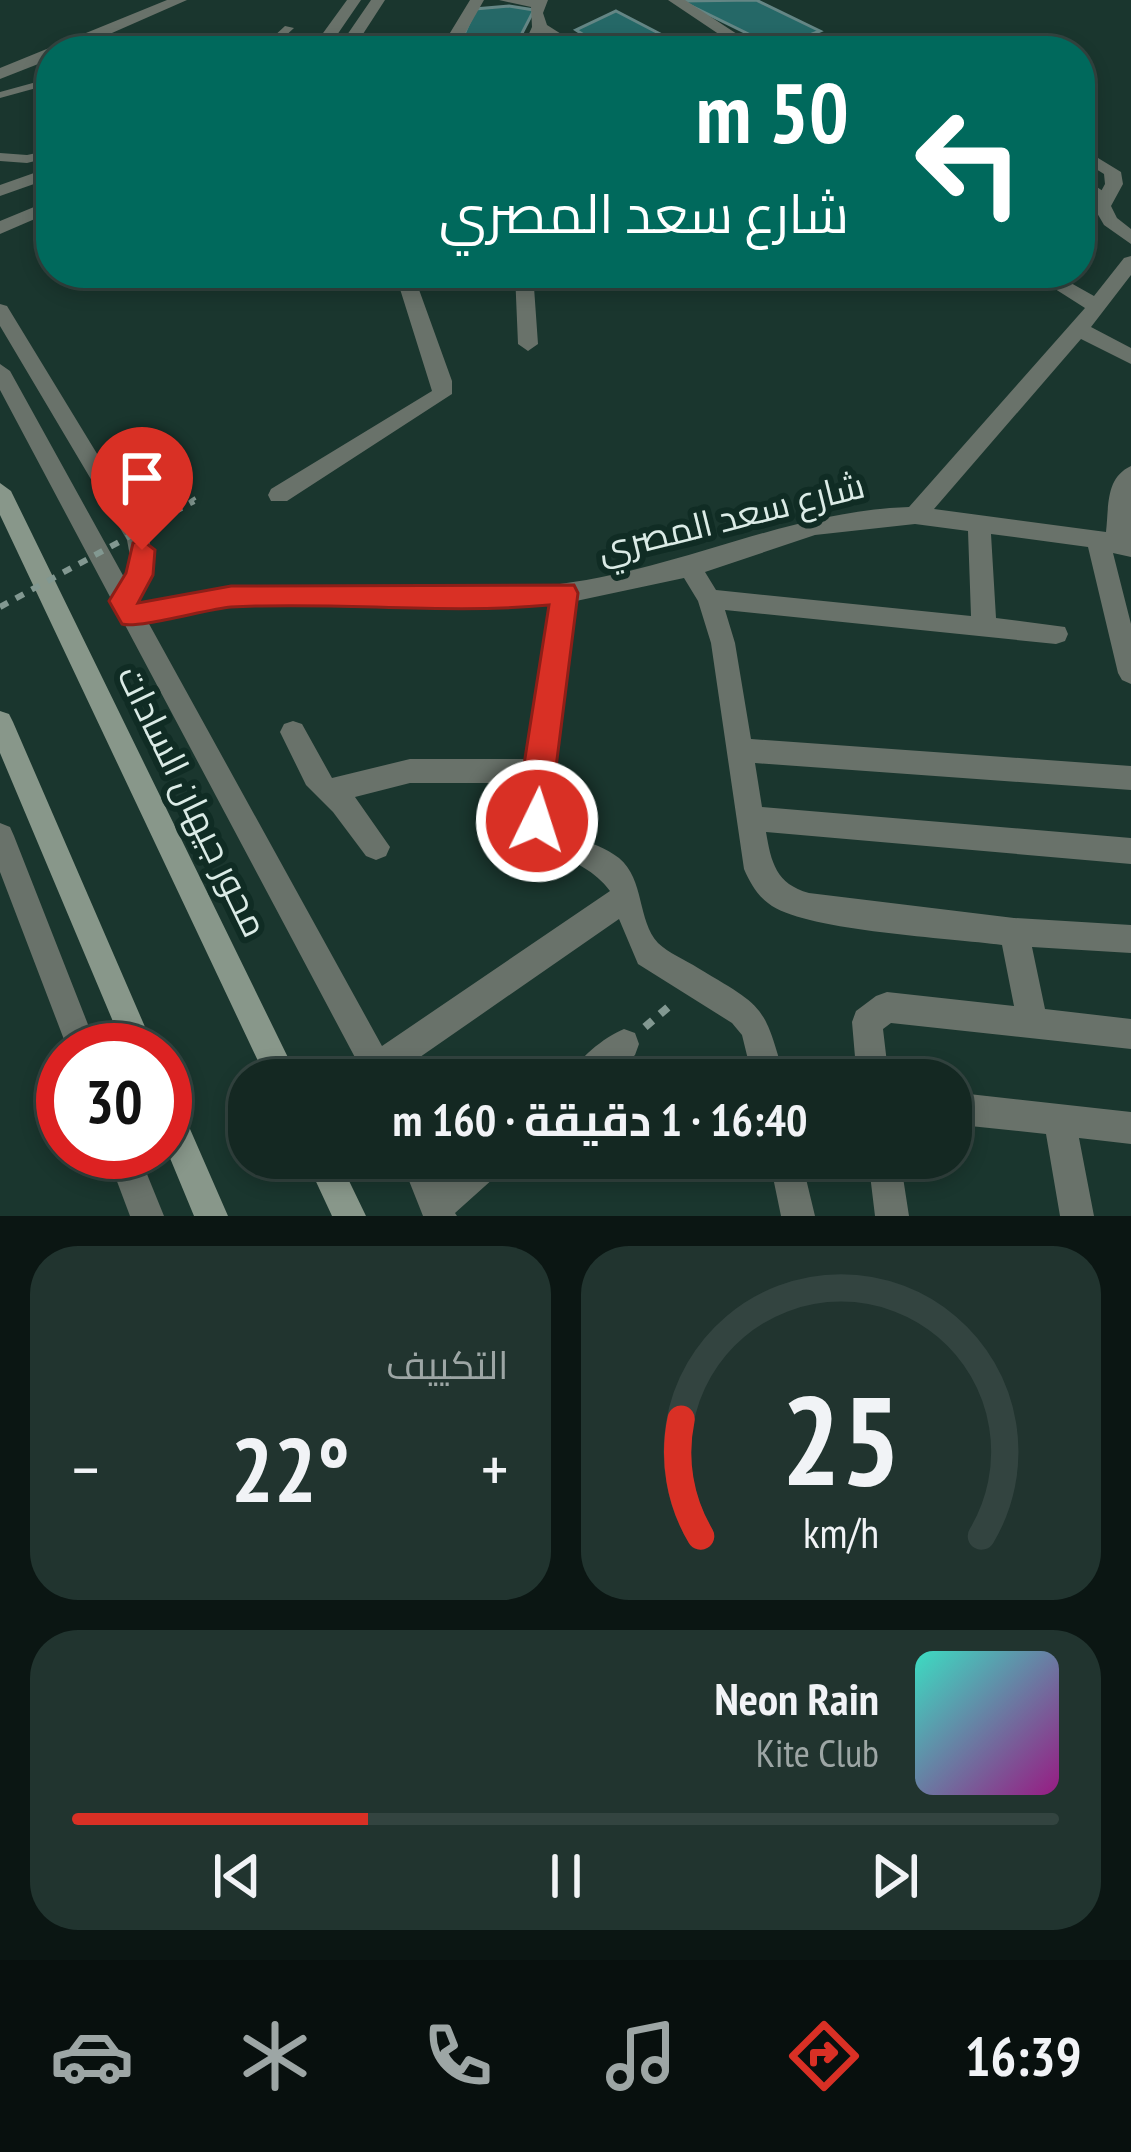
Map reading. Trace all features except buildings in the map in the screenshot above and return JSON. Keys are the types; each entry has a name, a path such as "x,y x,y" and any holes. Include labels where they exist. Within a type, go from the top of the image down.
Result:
{"main road":[{"name":"محور جيهان السادات","path":"0,491 274,1059"},
{"path":"0,722 128,1023"},
{"path":"192,1171 211,1216"},
{"path":"331,1179 349,1216"}],"street":[{"path":"93,36 180,0"},
{"path":"329,36 354,0"},
{"path":"354,36 378,0"},
{"path":"456,36 477,0"},
{"path":"506,0 540,2 536,36"},
{"path":"675,0 731,36"},
{"path":"540,27 555,36"},
{"path":"0,74 36,60"},
{"path":"1095,161 1112,172 1114,184 1104,202 1095,205"},
{"path":"0,191 36,178"},
{"path":"1104,202 1110,221 1131,238"},
{"path":"0,228 36,211"},
{"path":"0,215 26,215"},
{"path":"916,515 1079,329 1131,262"},
{"path":"279,495 442,394 442,381 409,288"},
{"path":"525,288 529,344"},
{"path":"1065,288 1097,306"},
{"path":"0,310 138,539 142,562 127,608"},
{"path":"1079,329 1131,357"},
{"path":"0,371 374,1059"},
{"path":"1131,474 1122,485 1115,544 1131,673"},
{"name":"شارع سعد المصري","path":"127,608 231,596 497,599 565,593 690,568 833,522 916,515 1115,544"},
{"path":"979,524 984,626"},
{"path":"690,568 709,598 723,644 748,818 758,869 769,888 787,902 1014,932 1131,939"},
{"path":"565,593 534,803 537,821 547,836 610,869 626,897 637,940 648,954 743,1012 754,1027 763,1059"},
{"path":"709,598 1056,634"},
{"path":"293,732 327,792 344,803 376,847"},
{"path":"738,750 1131,778"},
{"path":"327,792 410,771 539,771"},
{"path":"748,818 1131,851"},
{"path":"0,836 72,1023"},
{"path":"401,1059 626,897"},
{"path":"1014,932 1032,1022"},
{"path":"871,1059 867,1022 887,1007 1131,1034"},
{"path":"607,1059 624,1044"},
{"path":"972,1110 1131,1128"},
{"path":"1059,1119 1077,1216"},
{"path":"132,1179 146,1216"},
{"path":"425,1179 438,1212 472,1179"},
{"path":"790,1179 798,1216"},
{"path":"887,1179 892,1216"}],"lane":[{"path":"280,36 289,28"},
{"path":"0,95 36,85"},
{"path":"0,157 36,157"},
{"path":"1095,194 1104,202"}],"path":[{"path":"0,607 194,501 187,490 128,520"},
{"path":"624,1044 697,984"}],"route":[{"path":"142,550 139,575 123,601 131,616 166,605 231,596 497,599 565,593 534,803 537,821"}]}
